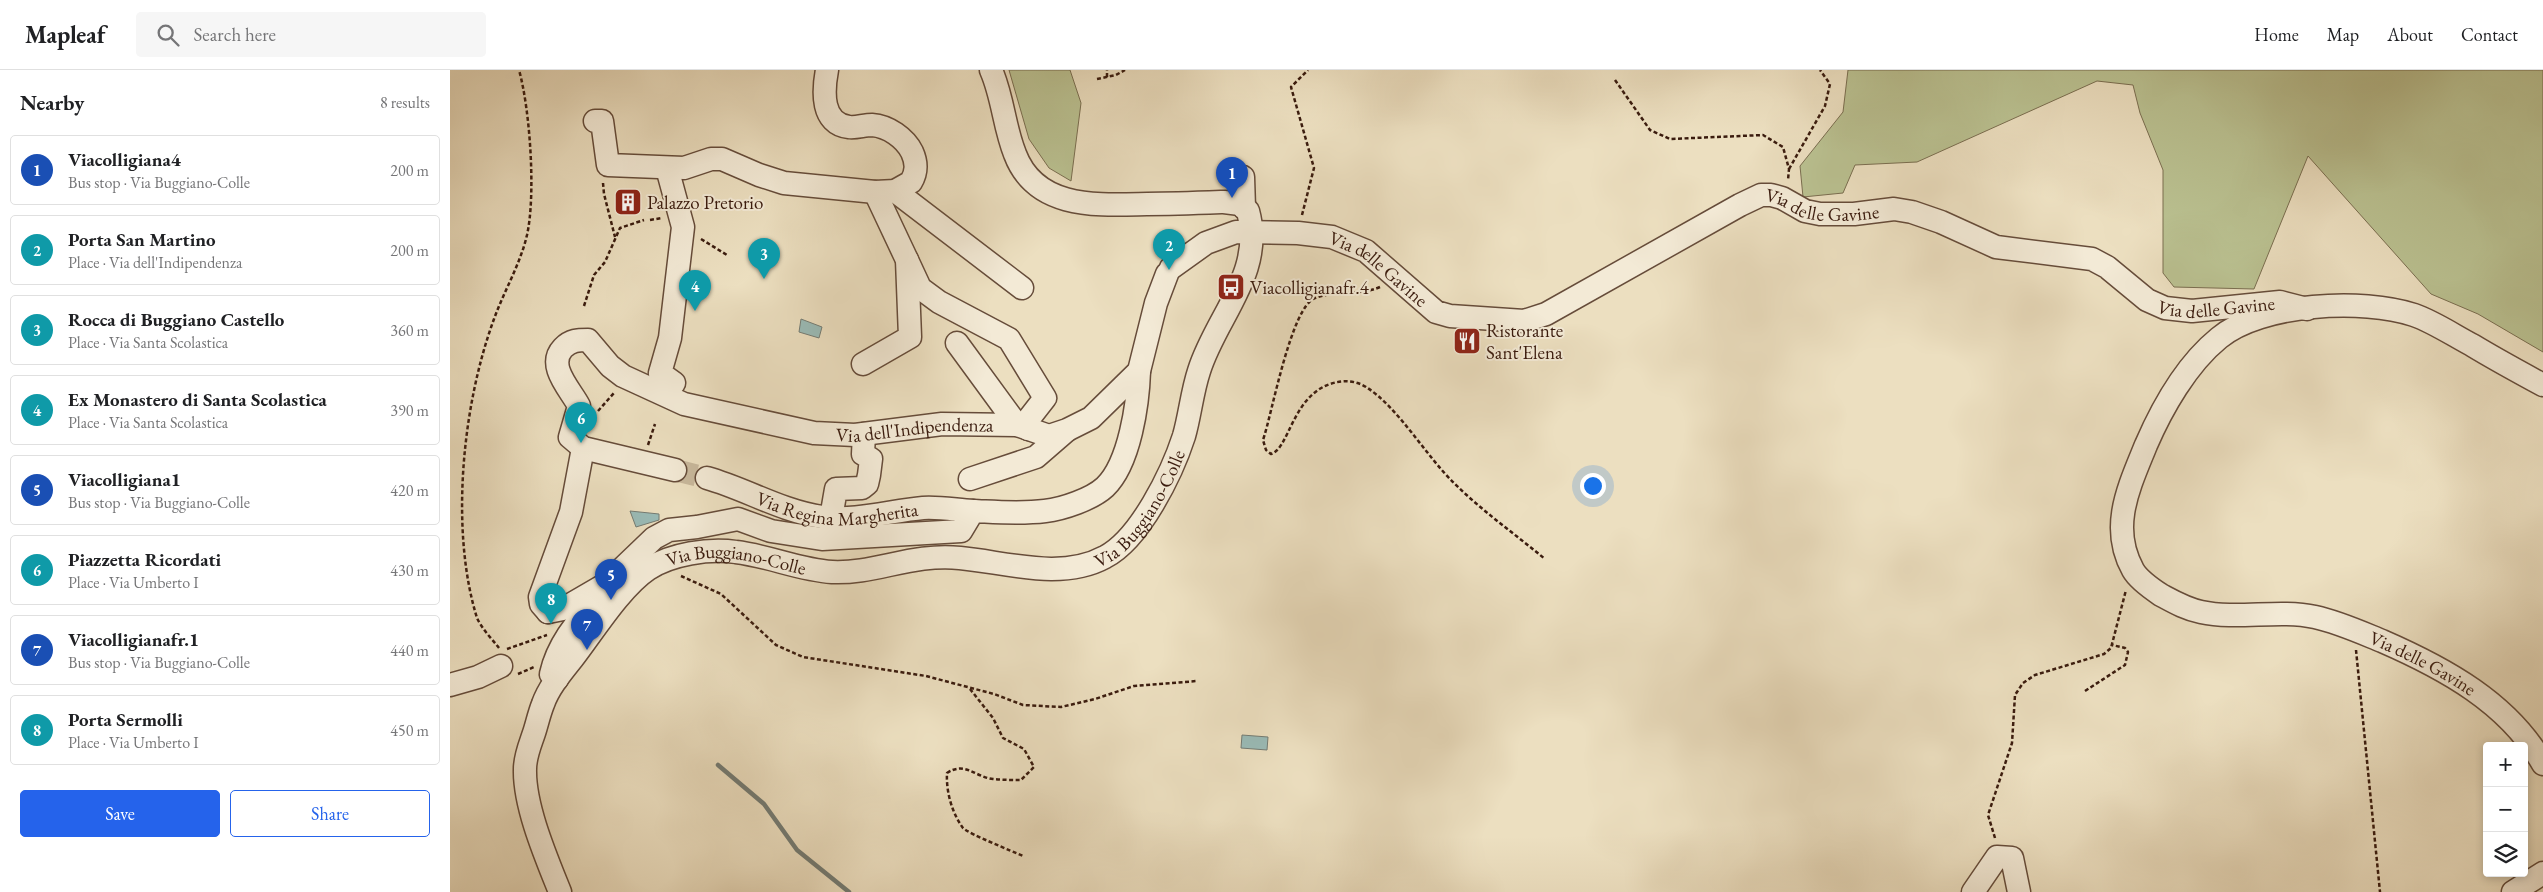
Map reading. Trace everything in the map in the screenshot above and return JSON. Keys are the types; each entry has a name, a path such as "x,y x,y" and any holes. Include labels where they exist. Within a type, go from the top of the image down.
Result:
{"street":[{"path":"595,121 602,121 608,165 663,165 675,168 711,159 722,159 758,175 784,183 885,191 911,182 915,176 916,167 911,150 899,136 872,125 849,127 835,123 829,116 824,98 827,70"},
{"path":"991,70 996,82 1015,155 1022,170 1046,192 1077,204 1224,202 1240,204 1244,208"},
{"path":"674,383 660,373 670,338 682,222 675,168"},
{"name":"Via Buggiano-Colle","path":"554,647 620,583 659,564 710,551 739,552 832,572 857,570 935,556 1043,568 1077,566 1105,557 1120,546 1137,526 1162,487 1173,464 1184,433 1204,356 1249,268 1252,231 1249,215 1244,208 1243,177"},
{"path":"885,191 907,260 920,288 939,302 1009,339 1018,351 1045,398 1022,427 957,343"},
{"path":"885,191 1022,288"},
{"name":"Via delle Gavine","path":"1252,231 1298,233 1346,241 1366,251 1436,312 1450,316 1524,321 1546,314 1761,195 1782,198 1805,211 1820,214 1854,214 1894,209 1903,210 1941,222 1996,247 2092,258 2107,267 2146,300 2165,308 2192,311 2280,302 2307,309"},
{"path":"1139,371 1156,303 1169,271 1206,243 1236,232 1252,231"},
{"path":"864,364 910,337 907,260"},
{"name":"Via delle Gavine","path":"2543,385 2414,315 2384,308 2353,306 2307,309 2264,316 2239,324 2219,338 2204,352 2178,388 2152,431 2122,510 2122,540 2134,572 2161,594 2181,606 2202,612 2296,614 2316,617 2354,629 2435,666 2472,689 2519,728 2543,764"},
{"name":"Via dell'Indipendenza","path":"576,415 560,374 557,358 565,346 572,341 588,340 610,366 623,376 684,404 814,433 833,435 864,434 942,424 1022,427 1049,436 1067,430 1091,418 1139,371"},
{"name":"Via Regina Margherita","path":"707,478 737,486 794,510 831,518 846,518 926,508 1027,512 1048,510 1093,495 1106,486 1117,470 1132,431 1138,403 1139,371"},
{"path":"576,415 570,437 582,451 675,470"},
{"path":"970,479 1036,457 1067,430"},
{"path":"831,518 836,489 862,488 867,484 871,459 863,454 864,434"},
{"path":"554,647 540,596 571,512 582,451"},
{"path":"560,892 540,836 525,772 526,755 543,703 563,609 582,605 620,583 654,538 669,530 738,519 771,531 794,536 868,538 961,531 973,511"},
{"path":"554,647 582,605"},
{"path":"450,685 478,677 501,666"},
{"path":"1973,892 1993,862 2001,856 2012,858 2019,892"},
{"path":"2513,892 2543,873"}],"path":[{"path":"460,452 480,364 493,320 519,263 529,221 530,160 523,84 519,70"},
{"path":"1107,70 1107,77"},
{"path":"1097,79 1116,76 1125,70"},
{"path":"1298,233 1314,168 1290,87 1308,70"},
{"path":"1789,169 1825,106 1830,84 1820,70"},
{"path":"1615,80 1650,130 1670,139 1762,135 1783,147 1789,169 1787,186 1782,198"},
{"path":"603,180 604,194 615,237"},
{"path":"584,306 594,275 605,262 620,228 644,220"},
{"path":"682,222 726,255"},
{"path":"1393,275 1386,284 1377,289 1316,298 1302,310 1282,370 1264,446 1271,454 1280,449 1303,403 1322,388 1339,381 1351,382 1366,387 1382,400 1454,483 1545,559"},
{"path":"576,415 598,411 613,394 623,376"},
{"path":"461,563 465,586 477,619 501,651 554,647"},
{"path":"2001,856 1988,816 2012,743 2015,695 2023,683 2035,675 2104,654 2112,645 2125,593 2134,572"},
{"path":"677,575 720,594 776,645 802,657 926,676 994,694 1024,705 1060,707 1095,699 1134,686 1197,680"},
{"path":"2354,629 2380,892"},
{"path":"2085,692 2126,665 2128,652 2124,648 2112,645"},
{"path":"501,666 515,674 521,673 554,647"},
{"path":"969,688 993,718 1003,738 1024,749 1034,767 1021,780 991,779 963,767 953,769 947,773 951,804 964,829 1023,856"}],"green space":[{"path":"1009,70 1070,70 1081,103 1071,181 1049,168 1029,139"},
{"path":"1848,70 2543,70 2543,352 2478,314 2431,294 2308,156 2254,289 2174,287 2163,273 2163,170 2140,113 2133,85 2097,81 1917,162 1855,165 1843,193 1803,197 1800,166 1843,112"}],"water":[{"path":"801,319 822,327 819,338 799,332"},
{"path":"630,511 659,514 659,520 636,527"},
{"path":"1242,735 1268,737 1267,750 1241,748"}],"waterway":[{"path":"718,765 764,804 797,850 849,892"}],"tunnel":[{"path":"675,470 707,478"}],"place":[{"name":"Viacolligiana4","path":"1232,198"},
{"name":"Palazzo Pretorio","path":"628,202"},
{"name":"Porta San Martino","path":"1169,270"},
{"name":"Rocca di Buggiano Castello","path":"764,279"},
{"name":"Viacolligianafr.4","path":"1231,287"},
{"name":"Ex Monastero di Santa Scolastica","path":"695,311"},
{"name":"Ristorante Sant'Elena","path":"1467,341"},
{"name":"Piazzetta Ricordati","path":"581,443"},
{"name":"Viacolligiana1","path":"611,600"},
{"name":"Porta Sermolli","path":"551,624"},
{"name":"Viacolligianafr.1","path":"587,650"}]}
